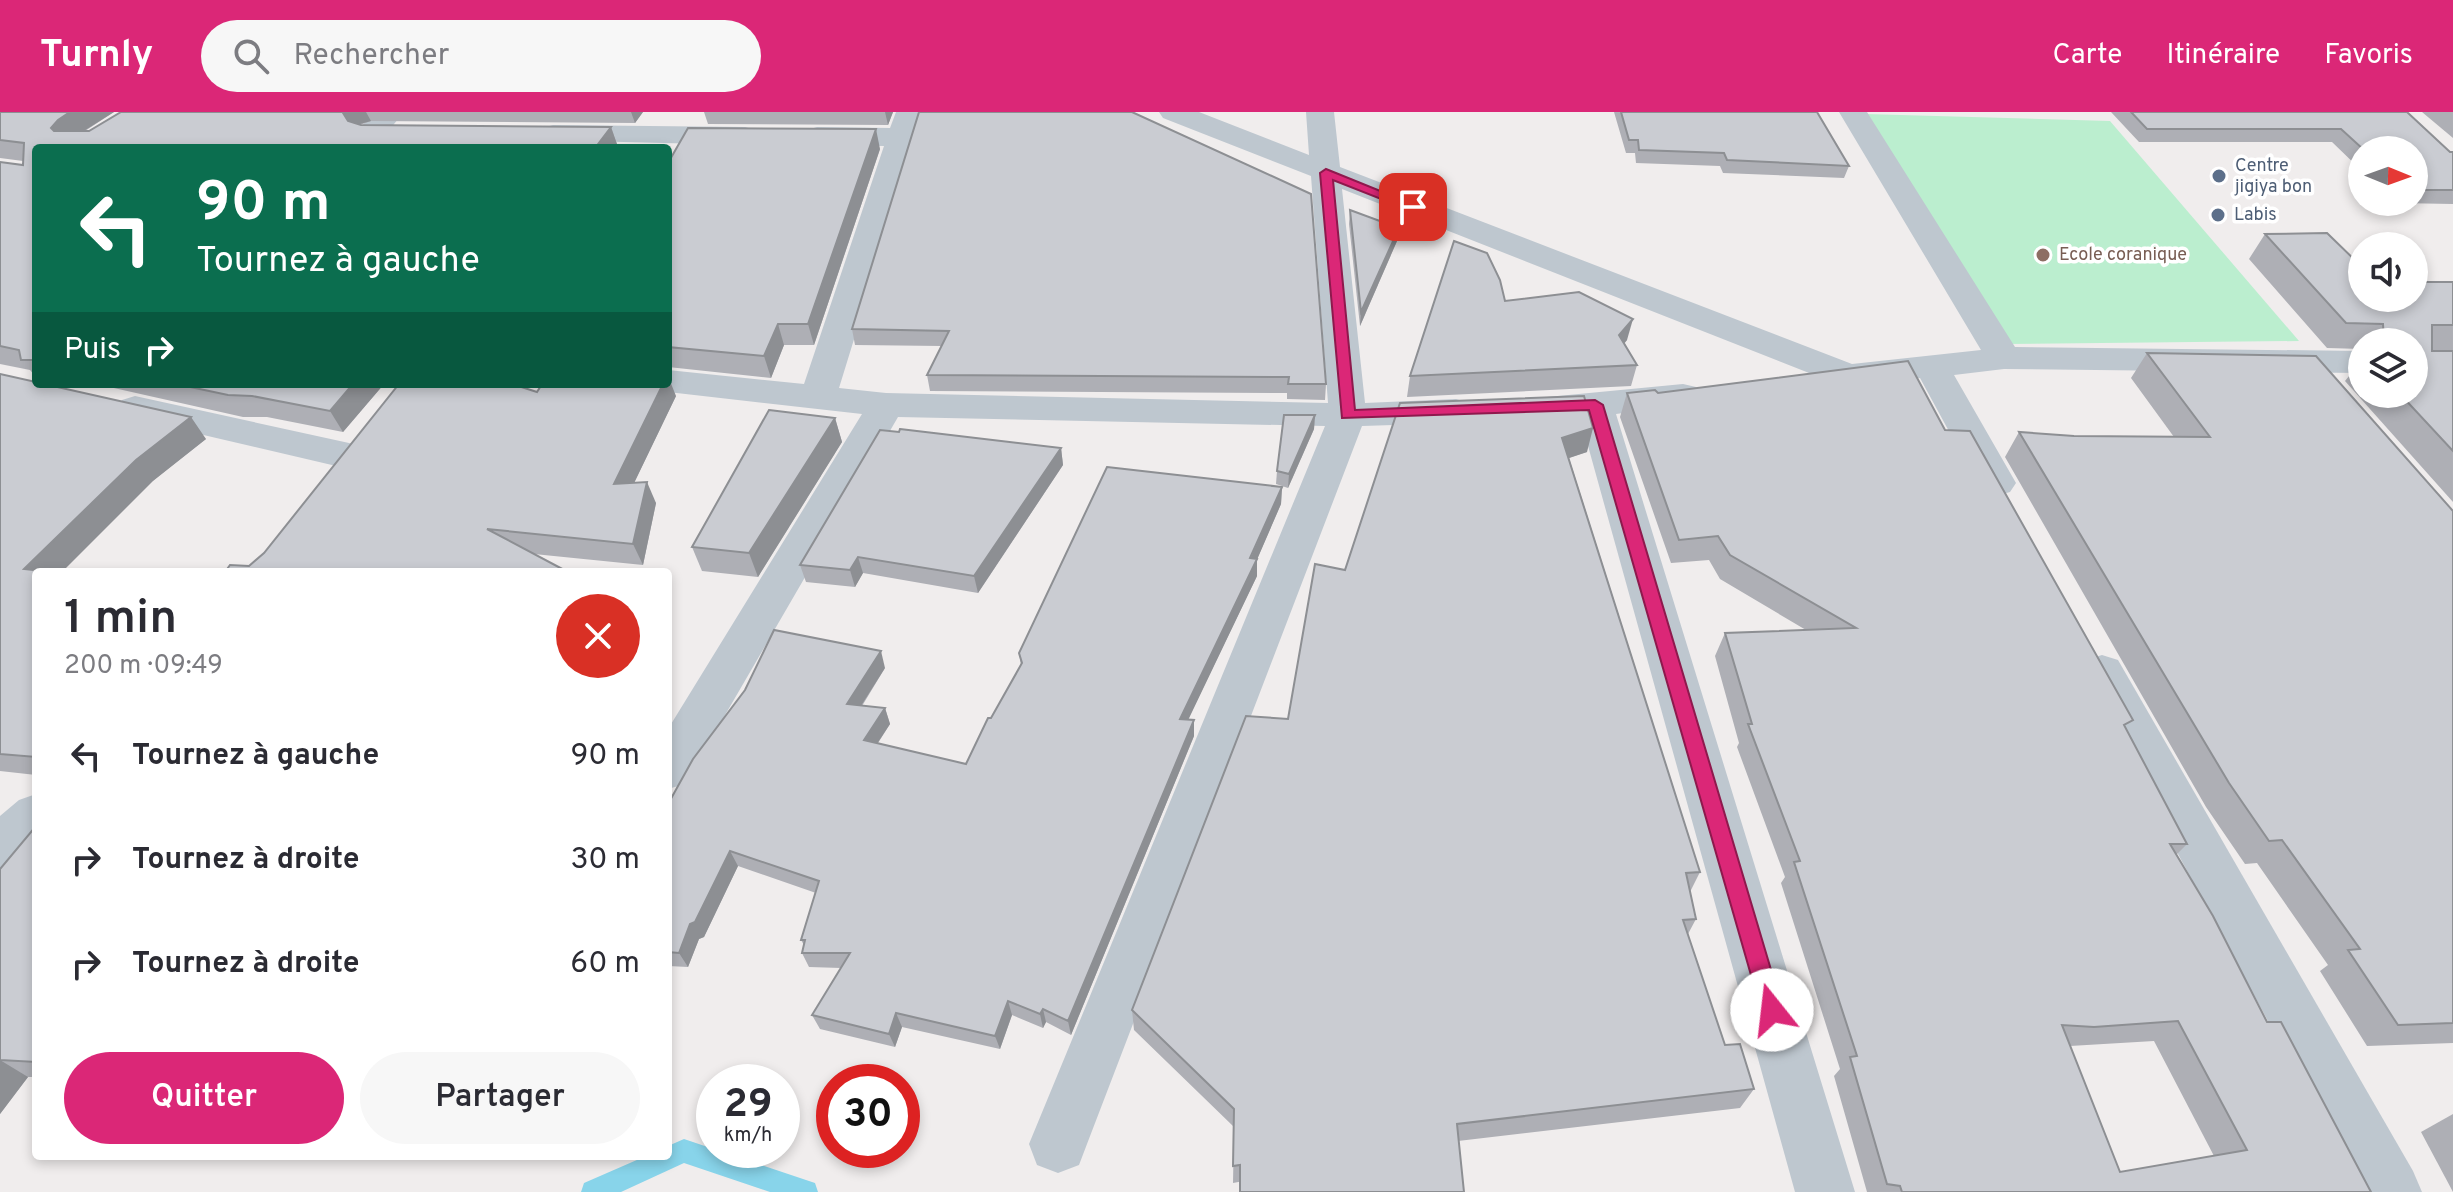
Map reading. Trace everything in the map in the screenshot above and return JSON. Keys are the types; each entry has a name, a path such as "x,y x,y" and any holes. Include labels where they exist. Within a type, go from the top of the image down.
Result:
{"street":[{"path":"1173,112 1850,376"},
{"path":"1058,1144 1348,415 1320,112"},
{"path":"1853,112 2004,358"},
{"path":"527,134 784,136 906,124 818,397"},
{"path":"1775,384 2004,358 2348,362"},
{"path":"2304,361 2334,395"},
{"path":"1931,366 2015,518"},
{"path":"672,381 886,405 1348,415 1595,405 1715,391"},
{"path":"106,401 358,444 321,491"},
{"path":"673,755 886,405"},
{"path":"1595,405 1825,1192"},
{"path":"2085,642 2392,1192"},
{"path":"0,847 32,818"}],"green space":[{"path":"1865,114 2110,121 2299,341 2007,344"}],"building":[{"path":"0,112 70,112 51,128 54,131 89,131 121,112 344,112 348,121 361,125 611,127 598,144 32,144 32,360 21,360 19,350 0,346 0,162 23,165 24,143 0,140"},
{"path":"919,112 1132,112 1311,194 1326,384 1288,384 1289,377 927,375 949,331 852,329"},
{"path":"1621,112 1817,112 1849,166 1727,160 1724,153 1639,150 1638,140 1629,140"},
{"path":"2131,112 2407,112 2453,152 2453,190 2428,190 2428,136 2349,136 2341,129 2147,129"},
{"path":"688,128 876,129 808,324 778,324 764,356 672,347 672,156"},
{"path":"1350,210 1399,228 1361,312"},
{"path":"2327,233 2348,253 2348,312 2428,312 2428,282 2453,282 2453,325 2432,325 2432,351 2453,351 2453,451 2413,408 2428,408 2428,328 2383,328 2383,324 2346,323 2265,234"},
{"path":"1454,241 1487,253 1500,280 1505,301 1579,292 1633,319 1619,335 1637,365 1410,376"},
{"path":"2147,353 2316,356 2348,392 2348,408 2362,408 2453,511 2453,1023 2398,1025 2348,950 2360,949 2282,840 2269,841 2229,783 2019,432 2074,436 2210,437"},
{"path":"1908,361 1945,430 1970,431 2133,720 2124,725 2187,844 2170,844 2213,916 2267,1022 2281,1022 2371,1192 1902,1192 1900,1186 1887,1184 1850,1057 1857,1056 1794,862 1800,861 1748,724 1752,724 1725,633 1856,628 1730,555 1718,536 1679,540 1627,393 1655,390 1658,393","holes":["2178,1021 2247,1150 2120,1172 2062,1025 2094,1027"]},
{"path":"0,374 32,381 32,388 62,388 191,417 136,460 24,569 32,570 32,757 0,754"},
{"path":"195,388 350,388 330,411 252,396"},
{"path":"396,388 524,388 537,392 540,388 661,388 614,484 647,482 633,544 487,529 560,568 228,568 230,565 249,566 264,553"},
{"path":"1584,396 1593,428 1562,438 1700,872 1686,873 1696,919 1683,920 1725,1045 1740,1044 1754,1089 1457,1124 1464,1192 1240,1192 1240,1165 1233,1166 1234,1109 1132,1010 1246,716 1288,719 1315,564 1345,570 1400,403"},
{"path":"769,410 835,418 749,553 692,547"},
{"path":"1284,415 1315,415 1289,474 1277,471"},
{"path":"900,429 1061,448 974,576 858,557 850,570 800,565 880,430 899,432"},
{"path":"1107,467 1282,487 1250,558 1257,559 1180,719 1194,720 1068,1021 1043,1009 1040,1014 1008,1001 995,1036 896,1013 889,1034 812,1015 850,953 802,953 805,940 801,940 819,881 730,851 695,922 690,924 679,953 672,952 672,797 693,759 745,690 774,630 881,651 847,704 885,708 864,740 966,764 988,718 991,718 1022,663 1019,653"},
{"path":"32,831 32,1062 0,1060 0,869"}],"waterway":[{"path":"672,1156 684,1151 806,1192"},
{"path":"593,1192 664,1160"}],"place":[{"name":"Centre jigiya bon","path":"2219,176"},
{"name":"Labis","path":"2218,215"},
{"name":"Ecole coranique","path":"2043,255"}],"route":[{"path":"1413,207 1326,173 1348,415 1595,405 1772,1010"}]}
